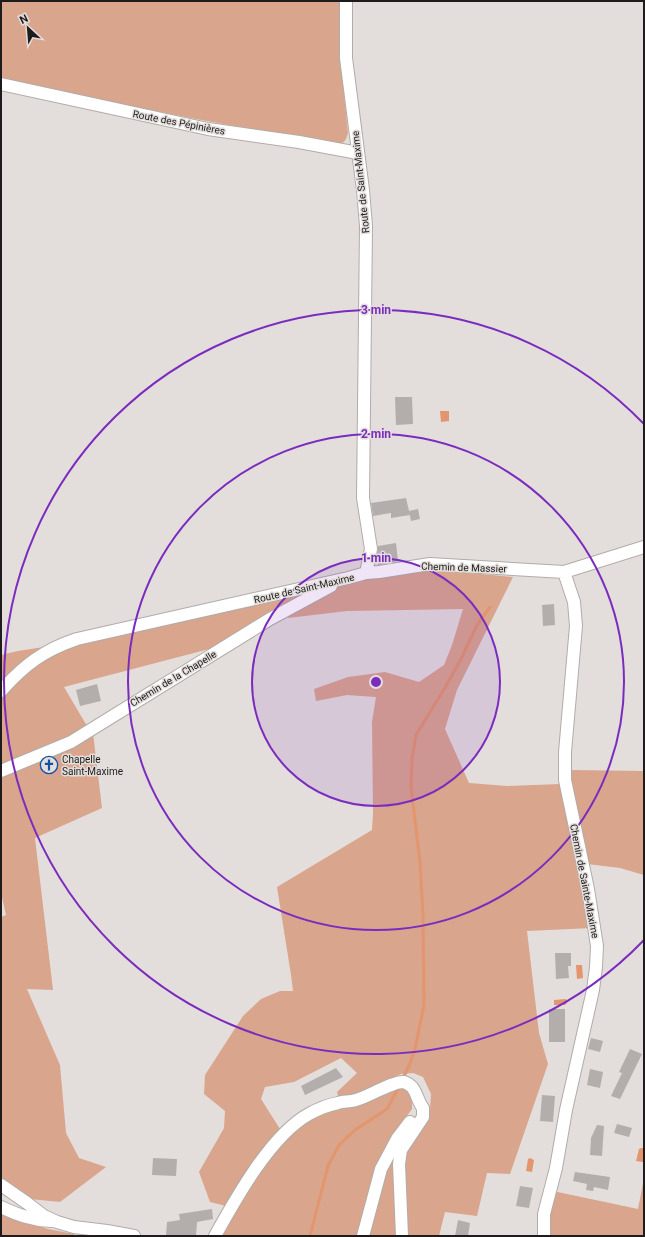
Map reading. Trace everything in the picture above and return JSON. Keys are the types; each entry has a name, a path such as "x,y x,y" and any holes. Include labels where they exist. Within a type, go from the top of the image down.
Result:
{"street":[{"name":"Route de Saint-Maxime","path":"1,691 12,679 45,652 59,645 77,639 342,580 366,573 371,549 363,498 366,226 346,58 346,1"},
{"name":"Route des Pépinières","path":"1,84 208,128 358,153"},
{"path":"564,572 644,547"},
{"name":"Chemin de Massier","path":"366,573 430,564 564,572"},
{"name":"Chemin de Sainte-Maxime","path":"544,1236 544,1214 556,1168 566,1110 589,1011 597,953 595,925 565,780 565,752 576,626 574,602 564,572"},
{"name":"Chemin de la Chapelle","path":"1,771 65,749 71,742 270,619 342,580"},
{"path":"215,1236 234,1202 257,1168 274,1145 289,1130 309,1114 326,1106 338,1102 354,1101 400,1083 410,1085 414,1089 423,1108 423,1117 401,1150 399,1164 402,1236"},
{"path":"363,1236 381,1169 397,1139 416,1114 420,1104"},
{"path":"1,1185 44,1216 57,1222 74,1227 134,1236"},
{"path":"1,1207 16,1214 36,1220 57,1222"}],"shaded area":[{"path":"1,1 341,1 340,54 348,133 347,138 344,142 338,144 253,130 169,114 1,78"},
{"path":"440,411 449,411 449,421 441,422"},
{"path":"426,569 513,577 457,690 445,729 469,783 507,786 560,784 592,928 527,931 539,1033 548,1064 510,1174 487,1173 477,1216 445,1212 439,1236 408,1236 403,1157 430,1111 431,1094 423,1077 413,1073 401,1074 361,1093 339,1099 337,1092 357,1073 341,1058 294,1082 265,1087 261,1099 280,1129 257,1156 226,1206 210,1202 199,1172 224,1128 225,1111 204,1094 205,1075 243,1016 261,999 280,991 293,991 277,887 372,830 372,722 376,697 347,695 316,701 314,689 348,677 385,672 419,682 444,665 463,609 347,611 288,618 289,613 338,587 360,579"},
{"path":"324,586 213,648 64,687 87,726 69,738 1,767 1,699 19,676 58,649"},
{"path":"44,647 7,680 1,687 1,655"},
{"path":"93,733 102,808 35,838 53,990 27,989 60,1065 66,1133 79,1158 106,1167 60,1202 30,1199 1,1177 1,917 6,915 1,893 1,775"},
{"path":"571,770 644,771 644,875 620,868 587,864 571,785"},
{"path":"576,965 582,965 583,978 577,979"},
{"path":"566,999 567,1003 565,1005 554,1005 554,1000"},
{"path":"395,1087 403,1088 409,1093 412,1102 412,1109 393,1135 358,1236 221,1236 262,1166 281,1142 313,1116"},
{"path":"643,1148 644,1155 643,1162 636,1161 639,1149"},
{"path":"394,1152 400,1236 367,1236 387,1166"},
{"path":"530,1158 534,1160 532,1172 526,1171 528,1159"},
{"path":"644,1178 644,1236 548,1236 549,1214 553,1191 638,1209"},
{"path":"1,1212 48,1229 74,1234 74,1236 1,1236"}],"building":[{"path":"395,397 412,397 413,424 396,425"},
{"path":"406,498 410,515 391,518 391,513 373,516 371,503"},
{"path":"418,509 420,519 411,521 409,511"},
{"path":"396,543 398,561 378,565 378,546"},
{"path":"554,604 555,625 543,626 542,605"},
{"path":"97,684 101,701 80,706 76,690"},
{"name":"Chapelle Saint-Maxime","path":"51,759 59,761 56,768 45,773 40,764"},
{"path":"555,953 571,953 571,966 568,966 569,978 556,979"},
{"path":"549,1009 565,1009 565,1042 549,1042"},
{"path":"591,1038 603,1041 600,1052 588,1049"},
{"path":"630,1049 642,1054 620,1099 611,1096 622,1073 619,1072"},
{"path":"336,1068 343,1077 305,1095 301,1086"},
{"path":"590,1069 603,1072 600,1088 587,1085"},
{"path":"542,1095 555,1096 553,1122 540,1121"},
{"path":"617,1124 632,1128 629,1137 614,1133"},
{"path":"597,1125 604,1126 602,1156 590,1155 591,1138"},
{"path":"153,1158 177,1159 176,1176 152,1175"},
{"path":"575,1172 610,1177 608,1190 594,1187 593,1191 586,1190 587,1184 573,1181"},
{"path":"520,1186 533,1188 529,1208 516,1206"},
{"path":"212,1209 213,1219 197,1222 196,1236 166,1236 167,1222 180,1220 179,1214"},
{"path":"458,1220 470,1223 468,1236 455,1236"}],"waterway":[{"path":"403,1078 415,1049 424,1005 423,915 420,862 411,787 412,759 416,735 460,661 477,625 490,607"},
{"path":"310,1236 328,1166 339,1145 355,1130 387,1109 400,1085"}],"place":[{"name":"Chapelle Saint-Maxime","path":"49,765"}]}
